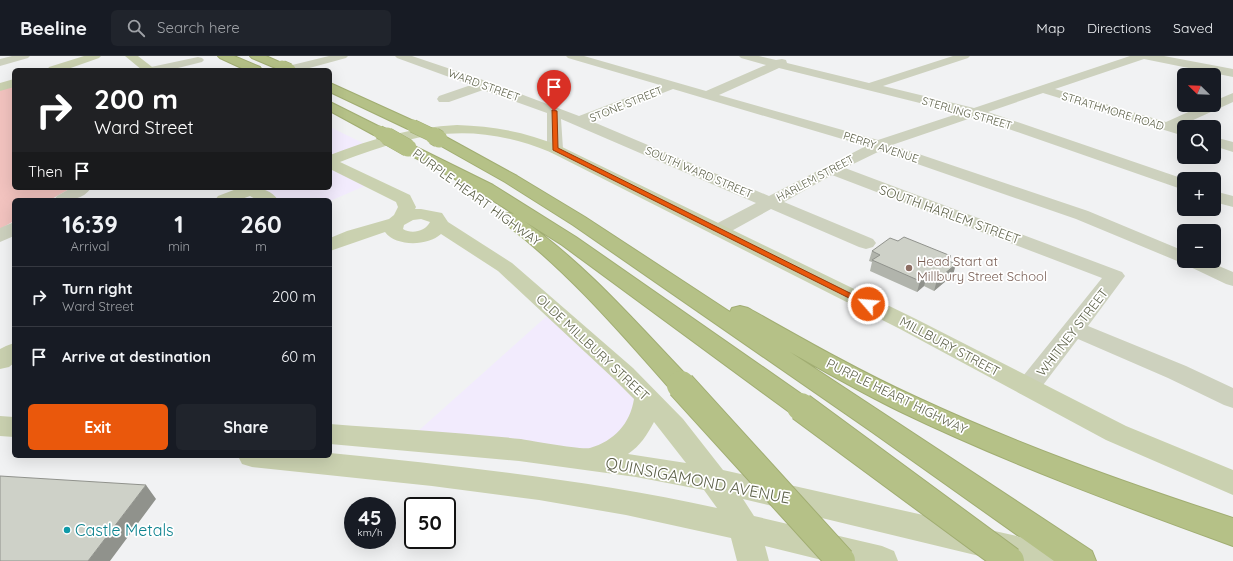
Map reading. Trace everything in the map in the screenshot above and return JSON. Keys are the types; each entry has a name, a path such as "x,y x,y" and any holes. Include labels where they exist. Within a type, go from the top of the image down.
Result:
{"highway":[{"path":"224,56 251,68"},
{"path":"256,56 284,68"},
{"path":"332,88 439,139 510,178 580,221 1080,561"},
{"path":"332,107 487,190 545,226 801,407 1010,561"},
{"name":"PURPLE HEART HIGHWAY","path":"408,148 522,227 588,286 681,385 841,561"},
{"name":"PURPLE HEART HIGHWAY","path":"580,221 842,371 907,404 993,443 1088,481 1233,532"}],"main road":[{"path":"58,67 96,56"},
{"path":"131,56 147,68"},
{"path":"0,87 12,84"},
{"name":"MILLBURY STREET","path":"332,161 395,138 421,132 469,129 499,132 524,137 555,149 908,324 1116,433 1233,483"},
{"path":"332,163 404,199 407,207 398,226 333,241"},
{"path":"228,198 246,190"},
{"path":"254,190 266,198"},
{"name":"OLDE MILLBURY STREET","path":"473,246 424,235 410,237 398,226 412,215 427,214 436,218 439,224 473,246 504,267 624,374 673,426 715,480 744,527 753,561"},
{"path":"424,235 434,231 439,224"},
{"path":"0,361 12,352"},
{"path":"590,458 613,450 624,442 637,429 645,413 647,397"},
{"path":"0,426 12,427"},
{"name":"QUINSIGAMOND AVENUE","path":"332,434 448,443 590,458 715,480 1061,561"},
{"path":"273,458 367,467 540,488 621,502 744,527 882,561"}],"street":[{"path":"0,63 24,56"},
{"path":"290,68 342,56"},
{"name":"WARD STREET","path":"401,56 554,111"},
{"name":"PERRY AVENUE","path":"572,56 878,145 1082,215 1177,255"},
{"name":"STERLING STREET","path":"745,56 974,112 1177,183"},
{"path":"871,86 964,56"},
{"name":"HARLEM STREET","path":"719,230 878,145 1141,56"},
{"path":"1147,56 1233,73"},
{"path":"708,95 795,57"},
{"path":"164,68 198,60"},
{"path":"444,99 485,85"},
{"name":"STONE STREET","path":"579,122 672,85"},
{"name":"STRATHMORE ROAD","path":"1042,89 1177,130"},
{"path":"1167,127 1229,101"},
{"path":"554,111 555,149"},
{"name":"SOUTH WARD STREET","path":"554,111 866,243"},
{"path":"1221,143 1233,147"},
{"name":"SOUTH HARLEM STREET","path":"831,169 1115,276"},
{"path":"66,198 80,190"},
{"path":"1221,198 1233,202"},
{"path":"0,236 12,229"},
{"path":"1206,268 1233,280"},
{"name":"WHITNEY STREET","path":"1028,387 1115,276"},
{"path":"1074,329 1177,372 1233,399"}],"shaded area":[{"path":"12,87 12,190 68,190 54,198 12,198 12,222 0,229 0,90"},
{"path":"332,128 373,148 332,165"},
{"path":"332,167 367,185 332,200 332,198 260,198 246,190 332,190"},
{"path":"548,315 639,400 622,439 595,453 416,433"}],"building":[{"name":"Head Start at Millbury Street School","path":"904,237 951,256 946,260 956,264 937,280 927,276 920,281 872,260 880,255 872,251 890,238 898,241"},
{"name":"Castle Metals","path":"0,476 146,485 88,561 0,561"}],"place":[{"name":"Head Start at Millbury Street School","path":"909,268"},
{"name":"Castle Metals","path":"67,530"}],"route":[{"path":"554,111 555,149 868,304"}]}
